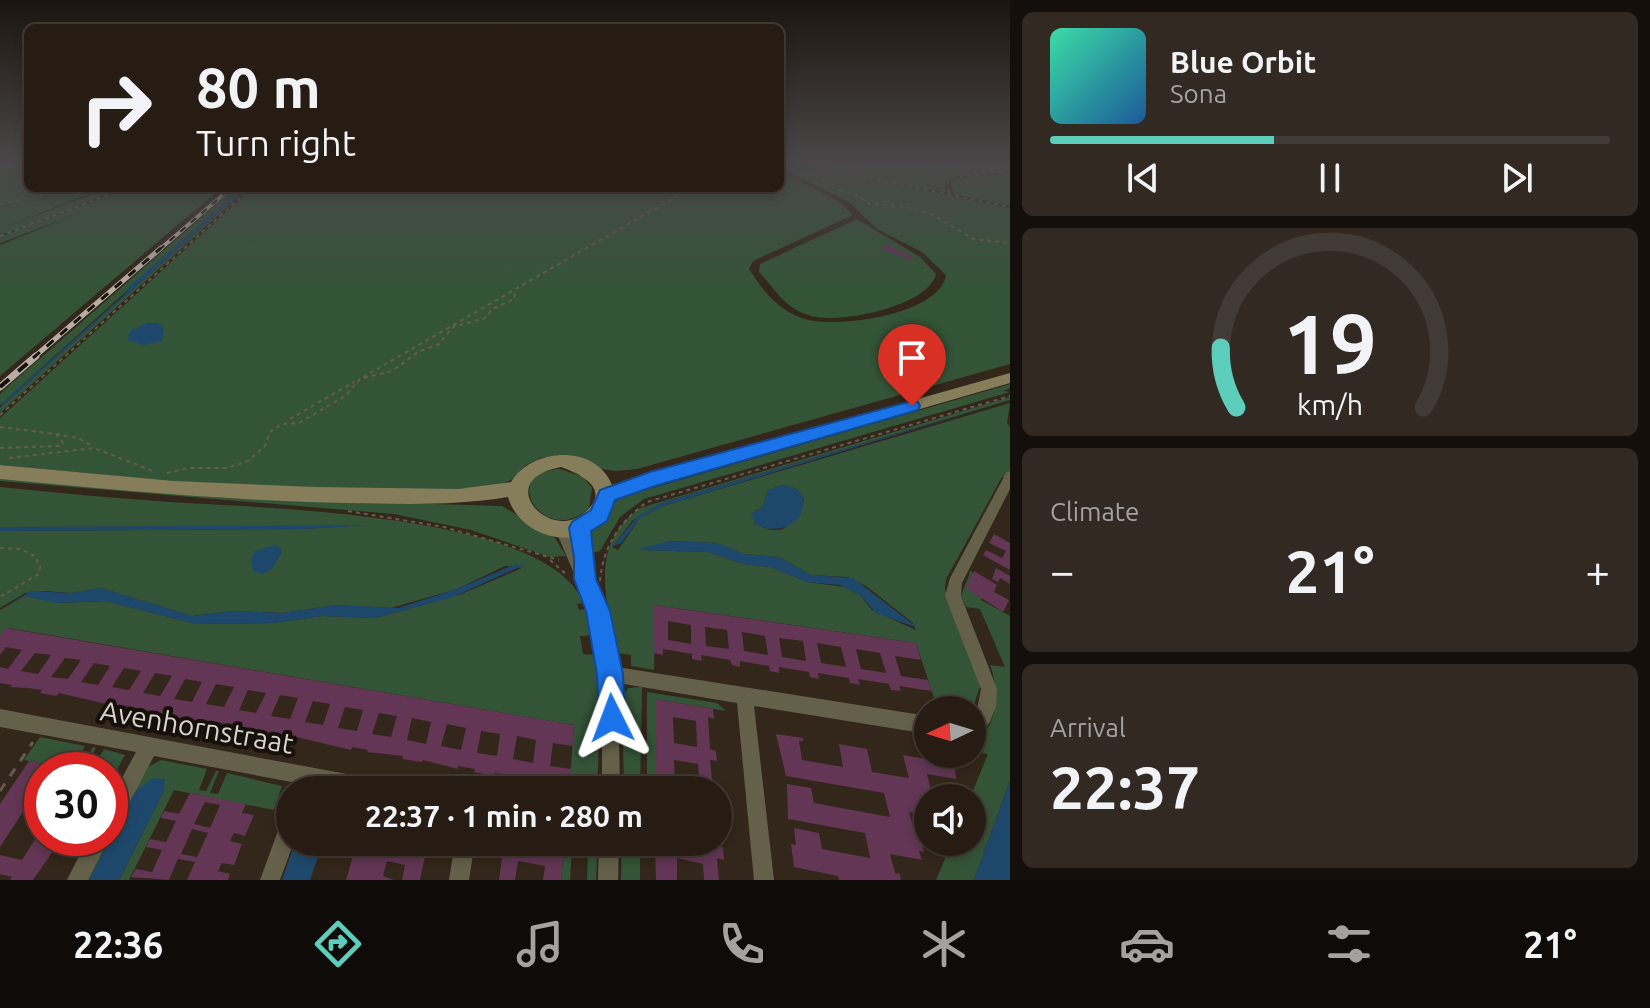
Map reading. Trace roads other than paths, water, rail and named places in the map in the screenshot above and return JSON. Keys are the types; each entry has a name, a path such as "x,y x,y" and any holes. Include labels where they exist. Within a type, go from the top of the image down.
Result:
{"main road":[{"path":"604,489 650,480 1010,378"},
{"path":"562,460 591,470 604,489 599,515 570,528 535,520 518,495 524,475 534,467 562,460"},
{"path":"0,472 233,492 458,497 484,502 518,495"}],"street":[{"path":"986,710 989,689 953,596 955,583 1010,476"},
{"path":"570,528 598,611 610,674 611,776"},
{"path":"610,674 914,723"},
{"path":"745,697 764,880"},
{"name":"Avenhornstraat","path":"0,718 149,747 276,776"},
{"path":"128,786 149,747"},
{"path":"77,880 90,856"},
{"path":"270,880 279,856"},
{"path":"459,880 463,856"},
{"path":"608,880 609,856"}],"water":[{"path":"223,204 228,204 0,408 123,296 131,285"},
{"path":"147,323 158,323 164,327 162,341 143,345 128,340 130,331"},
{"path":"1010,400 663,506 640,518 621,543 612,547 637,517 661,503"},
{"path":"783,485 797,489 803,496 801,514 796,521 782,528 756,525 751,514 763,507 768,490"},
{"path":"376,525 302,529 0,531 0,527"},
{"path":"671,541 718,543 743,554 779,557 811,575 853,578 918,628 876,613 860,595 840,585 807,582 771,567 743,564 708,552 640,548"},
{"path":"275,545 282,552 272,569 263,574 253,571 251,560 255,551"},
{"path":"516,564 524,565 453,597 375,618 322,616 272,623 196,624 106,601 56,603 25,596 0,610 31,591 71,593 101,588 192,616 235,611 283,613 336,605 398,608 457,589"},
{"path":"153,778 165,779 164,791 119,880 89,880 102,856 128,856 128,805 135,792"},
{"path":"1010,781 1010,880 974,880 983,856 986,856 986,847"},
{"path":"290,856 318,856 310,880 282,880"}],"railway":[{"path":"159,250 212,204"},
{"path":"33,358 161,248"},
{"path":"0,387 36,356"}]}
